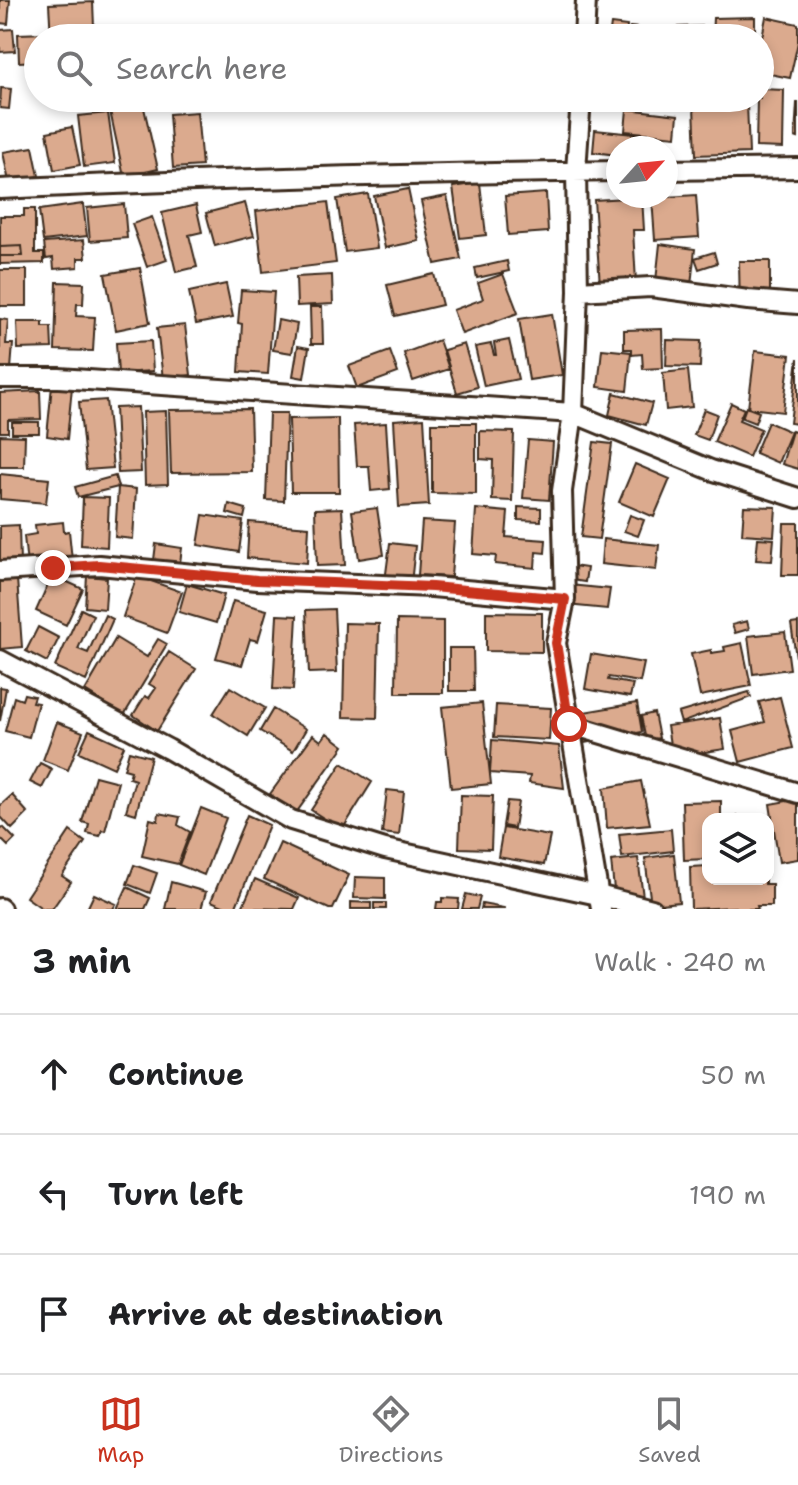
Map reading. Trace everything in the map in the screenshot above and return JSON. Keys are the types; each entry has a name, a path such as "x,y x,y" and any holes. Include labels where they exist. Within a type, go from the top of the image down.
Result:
{"street":[{"path":"585,24 586,0"},
{"path":"580,112 576,171 578,291 573,413 562,491 565,599 556,643 599,902"},
{"path":"678,170 798,168"},
{"path":"0,189 512,171 606,171"},
{"path":"578,291 651,287 798,304"},
{"path":"0,378 59,378 573,413 711,470 798,498"},
{"path":"0,571 99,565 257,580 432,587 565,599"},
{"path":"0,660 168,749 291,820 385,849 599,902 652,909"},
{"path":"569,724 798,793"}],"building":[{"path":"0,0 10,0 8,24 0,23"},
{"path":"93,2 94,24 50,24 49,4"},
{"path":"755,17 755,24 713,24 713,18"},
{"path":"766,17 798,24 798,42 790,78 774,75 774,24 765,24"},
{"path":"13,29 15,51 0,52 0,30"},
{"path":"18,34 24,34 24,62 19,62"},
{"path":"1,88 11,89 9,109 0,108"},
{"path":"774,90 784,90 783,148 756,147 757,112 774,112"},
{"path":"798,103 798,138 795,137"},
{"path":"110,112 145,112 158,169 124,177"},
{"path":"197,112 202,166 173,168 169,114"},
{"path":"627,112 678,115 676,136 625,131"},
{"path":"694,112 747,112 749,153 696,155"},
{"path":"108,113 115,163 84,167 78,116"},
{"path":"72,127 80,165 54,170 47,132"},
{"path":"595,130 653,136 606,136 606,154 593,152"},
{"path":"33,147 39,176 9,182 3,152"},
{"path":"480,183 486,235 460,238 453,187"},
{"path":"408,189 419,241 385,248 374,196"},
{"path":"546,193 548,232 508,235 505,196"},
{"path":"368,194 377,248 345,252 337,199"},
{"path":"696,195 699,237 655,240 653,208 678,208 678,196"},
{"path":"447,196 461,259 435,264 421,201"},
{"path":"606,199 606,208 643,208 644,230 633,230 636,282 600,285 594,200"},
{"path":"328,202 336,263 263,272 256,211"},
{"path":"245,203 254,236 215,246 206,213"},
{"path":"83,204 87,236 43,241 39,210"},
{"path":"124,204 127,238 90,241 87,208"},
{"path":"196,205 202,232 189,235 197,267 176,272 162,213"},
{"path":"24,209 35,209 35,253 44,253 44,263 0,264 0,256 23,256 22,246 0,247 0,216 24,216"},
{"path":"152,217 167,260 147,267 132,224"},
{"path":"84,240 86,258 78,258 78,267 54,269 53,258 46,259 44,243"},
{"path":"660,244 695,249 691,285 656,281"},
{"path":"22,246 23,256 0,256 0,247"},
{"path":"714,252 717,263 699,269 695,258"},
{"path":"507,261 509,271 477,278 475,268"},
{"path":"739,261 770,261 770,308 740,309"},
{"path":"140,268 150,323 116,330 105,274"},
{"path":"0,270 27,270 27,306 0,306"},
{"path":"434,274 442,305 395,316 387,285"},
{"path":"503,274 518,313 462,334 453,310 483,299 478,283"},
{"path":"332,275 333,304 297,306 296,277"},
{"path":"57,282 84,283 83,304 77,304 76,316 95,317 93,351 55,350"},
{"path":"226,284 233,317 196,324 189,292"},
{"path":"241,290 274,292 268,374 239,372"},
{"path":"310,307 322,307 323,344 311,344"},
{"path":"552,314 562,375 529,380 519,319"},
{"path":"0,319 8,320 6,344 13,344 11,369 0,368"},
{"path":"278,320 297,324 292,353 273,350"},
{"path":"17,322 43,322 43,327 51,327 52,348 18,349"},
{"path":"185,325 191,375 163,379 157,328"},
{"path":"662,329 663,368 643,369 642,354 632,355 632,349 624,349 624,330"},
{"path":"439,340 449,369 413,381 404,353"},
{"path":"509,340 518,379 484,386 475,347 491,344 496,355 494,343"},
{"path":"667,340 701,341 700,367 666,366"},
{"path":"151,341 153,371 118,373 116,343"},
{"path":"464,344 477,387 457,393 444,350"},
{"path":"298,346 309,348 304,378 293,376"},
{"path":"602,349 631,352 627,391 598,387"},
{"path":"390,351 398,373 357,388 349,366"},
{"path":"755,351 790,355 783,412 748,408"},
{"path":"798,358 798,424 790,423"},
{"path":"688,370 692,407 666,410 663,373"},
{"path":"52,385 72,387 67,439 47,436"},
{"path":"40,391 41,419 8,420 8,432 0,432 0,393"},
{"path":"614,393 652,403 646,425 609,415"},
{"path":"106,400 113,468 86,470 79,402"},
{"path":"731,403 744,409 739,420 761,429 749,457 714,442"},
{"path":"138,407 141,472 118,473 115,408"},
{"path":"746,407 759,412 755,423 742,418"},
{"path":"250,409 252,472 171,473 169,410"},
{"path":"704,409 717,414 708,440 694,435"},
{"path":"166,411 168,484 145,485 143,412"},
{"path":"269,413 287,413 284,501 266,500"},
{"path":"338,418 339,492 291,492 289,419"},
{"path":"424,418 429,505 399,507 394,420"},
{"path":"12,422 39,422 39,433 12,433"},
{"path":"768,422 791,432 778,463 755,453"},
{"path":"386,423 390,489 371,491 369,466 357,466 354,425"},
{"path":"432,423 476,423 476,494 432,493"},
{"path":"480,431 514,432 512,501 492,500 493,460 480,459"},
{"path":"792,431 798,433 798,469 782,464"},
{"path":"0,435 25,436 24,467 0,467"},
{"path":"528,440 553,442 549,500 523,498"},
{"path":"594,442 612,444 599,539 581,537"},
{"path":"635,464 670,479 654,517 619,502"},
{"path":"0,474 49,479 46,503 0,499"},
{"path":"115,476 118,487 78,497 75,487"},
{"path":"118,487 136,489 133,539 115,537"},
{"path":"83,497 109,498 107,547 81,545"},
{"path":"229,504 246,509 244,518 227,513"},
{"path":"744,506 776,507 774,536 742,534"},
{"path":"518,507 541,508 541,521 518,520"},
{"path":"342,508 345,565 317,566 315,509"},
{"path":"377,508 384,555 359,559 352,511"},
{"path":"476,509 508,512 506,537 546,540 545,553 536,552 535,568 495,564 496,556 473,554"},
{"path":"203,515 243,521 239,552 198,545"},
{"path":"630,515 644,520 638,536 624,531"},
{"path":"422,521 455,523 451,577 418,575"},
{"path":"63,522 64,532 69,531 72,560 27,565 24,536 36,534 35,525"},
{"path":"249,522 309,527 307,563 247,558"},
{"path":"784,523 798,523 798,575 782,575"},
{"path":"19,525 20,564 0,564 0,526"},
{"path":"758,538 774,539 772,561 756,560"},
{"path":"603,539 659,545 656,570 601,564"},
{"path":"390,543 415,546 411,584 385,581"},
{"path":"156,544 182,548 180,563 154,560"},
{"path":"573,566 587,568 585,582 571,580"},
{"path":"52,575 83,589 66,625 36,611"},
{"path":"87,576 107,578 105,609 85,607"},
{"path":"137,576 182,592 167,633 123,617"},
{"path":"17,579 22,647 0,649 0,580"},
{"path":"187,584 224,595 216,623 179,612"},
{"path":"569,585 610,589 607,609 567,605"},
{"path":"233,601 267,610 258,641 250,639 242,665 216,658"},
{"path":"81,609 93,615 78,649 88,653 105,615 113,619 86,681 55,667"},
{"path":"334,609 337,672 309,673 306,610"},
{"path":"486,612 542,613 542,652 486,651"},
{"path":"277,615 297,616 293,690 273,689"},
{"path":"397,620 443,621 443,693 396,693"},
{"path":"747,621 749,629 735,633 732,625"},
{"path":"345,623 379,624 377,718 343,717"},
{"path":"798,623 798,657 796,657 791,624"},
{"path":"38,627 59,638 47,662 26,651"},
{"path":"785,632 790,669 753,674 748,636"},
{"path":"116,638 147,657 158,639 167,644 124,715 85,691"},
{"path":"742,643 751,686 700,696 691,654 725,651 724,647"},
{"path":"449,648 473,648 474,691 449,691"},
{"path":"169,652 196,669 157,731 133,715 145,696 149,698 156,688 149,684"},
{"path":"591,654 644,663 640,682 609,677 608,680 633,684 630,697 585,689"},
{"path":"0,687 6,688 0,721"},
{"path":"230,687 265,708 248,736 213,714"},
{"path":"749,692 751,697 681,723 678,713"},
{"path":"24,694 34,696 32,702 38,703 29,737 5,731 14,697 22,700"},
{"path":"780,697 793,748 740,762 732,731 765,722 759,702"},
{"path":"482,703 491,784 451,788 442,707"},
{"path":"637,703 642,732 584,743 578,713"},
{"path":"496,705 551,708 549,740 494,737"},
{"path":"273,709 306,729 293,751 260,731"},
{"path":"654,713 659,738 646,741 641,716"},
{"path":"720,718 725,749 672,757 667,726"},
{"path":"57,722 83,732 68,770 43,760"},
{"path":"89,730 124,746 114,768 79,752"},
{"path":"327,733 344,746 296,813 270,794 313,735 321,741"},
{"path":"492,740 559,746 564,788 529,783 530,776 490,773"},
{"path":"129,751 151,757 136,814 126,811 135,780 129,778 131,771 124,769"},
{"path":"40,763 52,769 42,788 30,782"},
{"path":"342,763 372,782 342,830 311,810"},
{"path":"95,776 118,782 105,831 102,830 100,836 87,833 89,824 82,822"},
{"path":"641,781 650,824 607,828 604,788"},
{"path":"387,790 404,792 399,835 382,833"},
{"path":"12,795 28,813 12,829 0,816 0,806"},
{"path":"461,795 493,796 491,849 459,848"},
{"path":"798,799 798,859 779,862 774,813 770,804"},
{"path":"507,801 518,802 514,828 503,826"},
{"path":"721,801 721,813 702,813 702,859 684,860 682,802"},
{"path":"201,808 226,818 204,875 179,865"},
{"path":"159,813 180,817 178,825 190,832 178,864 142,856 150,819 158,821"},
{"path":"247,815 269,825 235,909 230,909 211,901"},
{"path":"3,827 15,839 8,846 0,838"},
{"path":"503,828 550,836 544,865 498,857"},
{"path":"671,829 673,851 622,857 619,834"},
{"path":"70,831 85,842 62,876 71,882 52,909 43,909 26,897"},
{"path":"280,843 349,875 333,909 264,879"},
{"path":"674,854 679,902 651,905 645,858"},
{"path":"638,858 643,897 615,899 611,861"},
{"path":"134,865 157,873 150,893 127,884"},
{"path":"702,866 702,885 772,885 772,906 757,906 758,909 691,909 690,867"},
{"path":"355,877 385,878 385,899 354,898"},
{"path":"255,879 299,898 294,909 242,908"},
{"path":"171,882 206,892 201,909 165,909"},
{"path":"127,887 150,898 145,909 117,909"},
{"path":"94,894 116,904 113,909 87,909"},
{"path":"466,894 480,897 477,909 462,909"},
{"path":"442,898 459,899 458,909 436,909 437,902 442,902"},
{"path":"351,902 371,903 371,909 351,909"},
{"path":"374,903 386,903 386,909 374,909"},
{"path":"482,904 504,908 504,909 481,909"}],"route":[{"path":"53,568 99,565 257,580 432,587 565,599 556,643 569,724"}]}
